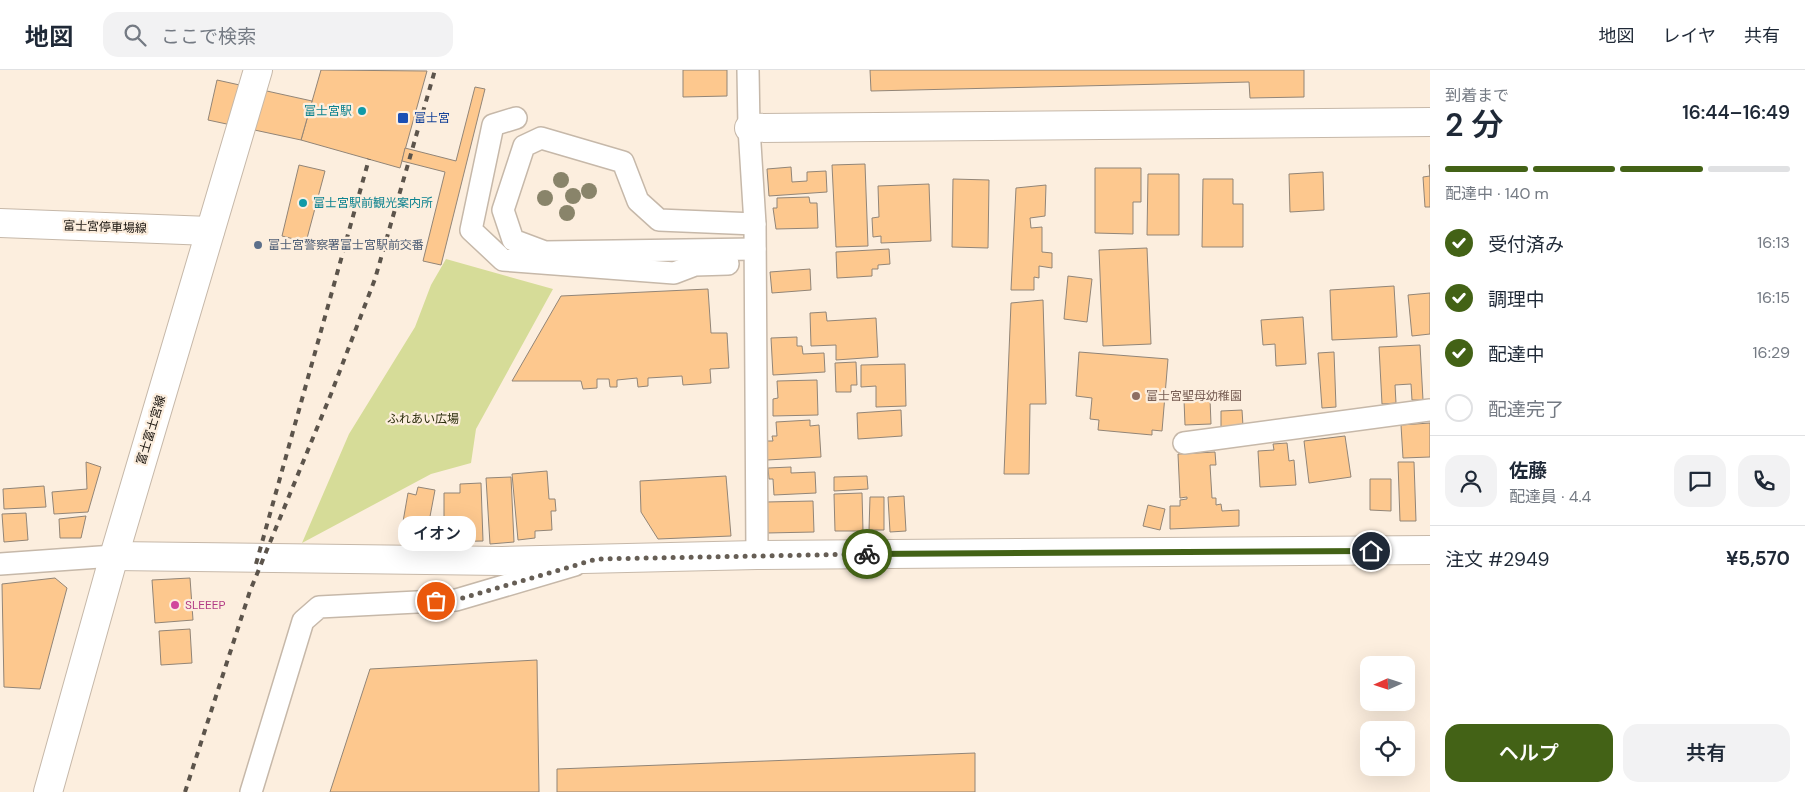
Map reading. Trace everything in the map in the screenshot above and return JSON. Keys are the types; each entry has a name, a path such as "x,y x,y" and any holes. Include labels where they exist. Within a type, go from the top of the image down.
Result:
{"street":[{"name":"富士富士宮線","path":"48,792 114,556 258,70"},
{"path":"748,70 748,128 755,224 757,555"},
{"path":"516,118 493,125 471,230 503,260 674,274 695,265 728,264"},
{"path":"748,128 1430,122"},
{"path":"755,224 659,220 638,201 624,162 541,138 524,146 503,210 513,240 545,252 755,249"},
{"name":"富士宮停車場線","path":"0,223 210,231"},
{"path":"1184,443 1430,410"},
{"path":"0,564 114,556 502,561 757,555 1430,550"},
{"path":"251,792 303,622 318,608 456,600 597,559"}],"green space":[{"name":"ふれあい広場","path":"446,259 553,289 476,429 471,463 431,474 302,543 349,434 415,327 431,285"}],"building":[{"name":"富士宮駅","path":"321,70 427,71 400,168 301,140"},
{"path":"683,70 727,70 727,96 683,97"},
{"path":"870,70 1304,70 1304,97 1250,98 1249,82 871,91"},
{"path":"217,80 312,101 301,140 208,120"},
{"path":"475,87 485,89 441,265 423,261 445,172 402,161 405,148 456,161"},
{"path":"865,164 868,246 836,247 832,165"},
{"name":"富士宮駅前観光案内所","path":"299,165 325,171 306,242 282,236"},
{"path":"791,167 792,182 807,181 807,172 826,171 827,192 769,196 767,169"},
{"path":"1095,168 1141,168 1141,202 1133,202 1133,234 1095,233"},
{"path":"1323,172 1324,210 1290,212 1289,174"},
{"path":"1148,174 1179,174 1179,235 1147,235"},
{"path":"1430,176 1430,207 1425,207 1423,177"},
{"path":"953,179 989,180 988,248 952,247"},
{"path":"1203,179 1233,179 1233,204 1243,204 1243,247 1202,247"},
{"path":"929,184 931,241 881,243 881,236 873,237 872,218 879,217 878,186"},
{"path":"1046,185 1045,216 1030,218 1031,228 1042,227 1042,252 1052,253 1052,268 1039,266 1039,278 1034,277 1034,290 1011,290 1016,188"},
{"path":"809,197 810,203 817,203 818,228 776,229 773,208 777,208 777,198"},
{"path":"1147,248 1151,344 1103,346 1099,250"},
{"path":"889,249 890,264 878,265 878,269 872,269 872,276 837,278 836,252"},
{"path":"810,269 811,290 772,293 770,272"},
{"path":"1068,276 1092,279 1087,322 1064,319"},
{"path":"1394,286 1397,337 1332,340 1330,290"},
{"path":"708,289 711,333 727,333 729,368 710,369 711,383 683,385 682,376 648,378 648,386 638,387 637,378 617,380 617,387 610,387 609,379 597,379 597,388 583,389 581,381 512,381 561,296"},
{"path":"1430,293 1430,334 1412,336 1408,295"},
{"path":"1043,300 1046,404 1030,404 1029,474 1004,474 1011,303"},
{"path":"826,312 827,321 876,318 878,357 836,360 836,345 811,346 810,313"},
{"path":"1303,317 1306,364 1276,366 1275,344 1263,345 1261,320"},
{"path":"797,337 797,346 802,346 803,354 824,353 825,372 773,375 771,338"},
{"path":"1420,345 1423,400 1412,400 1411,384 1395,385 1396,403 1382,404 1379,347"},
{"path":"1079,352 1168,359 1162,431 1152,430 1152,435 1098,430 1099,420 1090,419 1092,398 1076,396"},
{"path":"1334,352 1336,407 1322,408 1318,353"},
{"path":"856,362 857,385 851,385 851,392 836,392 835,363"},
{"path":"905,364 906,406 876,407 876,386 861,387 861,365"},
{"path":"817,380 818,415 773,416 773,399 778,398 777,381"},
{"path":"1210,399 1211,424 1185,425 1184,400"},
{"path":"901,410 902,436 858,439 857,413"},
{"path":"1242,410 1243,426 1221,427 1221,411"},
{"path":"810,420 810,426 819,425 821,457 767,460 766,441 773,441 772,436 777,436 776,422"},
{"path":"1430,423 1430,457 1403,458 1401,425"},
{"path":"1345,436 1351,477 1309,483 1304,441"},
{"path":"1287,443 1289,461 1294,460 1296,485 1260,487 1258,451 1274,450 1273,444"},
{"path":"1215,452 1216,465 1210,465 1212,498 1216,498 1216,505 1221,504 1222,511 1239,510 1239,526 1170,529 1170,506 1180,506 1180,500 1187,499 1187,497 1180,498 1178,454"},
{"path":"86,462 101,467 88,512 54,514 52,492 87,489"},
{"path":"1398,462 1414,462 1416,521 1400,521"},
{"path":"791,467 791,473 815,472 816,493 774,495 773,479 769,479 768,468"},
{"path":"547,471 549,499 555,499 556,511 551,511 552,530 535,531 535,538 518,540 512,474"},
{"path":"726,476 731,536 658,539 641,512 640,481"},
{"path":"867,476 868,489 834,491 834,477"},
{"path":"511,477 514,542 490,544 486,478"},
{"path":"1370,479 1391,479 1391,511 1370,510"},
{"path":"481,483 483,541 430,542 430,537 436,535 436,519 444,519 444,493 460,493 460,484"},
{"path":"44,486 46,507 4,509 3,489"},
{"path":"418,487 435,490 425,543 400,539 408,493 416,495"},
{"path":"862,493 863,531 835,531 834,494"},
{"path":"904,496 906,531 890,532 888,497"},
{"path":"870,497 884,497 884,530 869,530"},
{"path":"813,501 814,532 767,533 766,502"},
{"path":"1148,505 1165,509 1160,530 1143,526"},
{"path":"26,513 28,540 4,542 2,514"},
{"path":"86,516 81,538 60,538 59,519"},
{"path":"55,578 67,588 40,689 4,687 2,584"},
{"path":"190,578 193,620 155,623 152,580"},
{"path":"190,629 192,663 161,665 159,631"},
{"path":"537,660 539,792 330,792 370,669"},
{"path":"975,753 975,792 557,792 557,769"}],"railway":[{"path":"185,792 250,591 331,394 375,279 435,70"},
{"path":"256,564 369,159"}],"way so far":[{"path":"436,601 456,600 597,559 867,554"}],"place":[{"name":"富士宮駅","path":"362,111"},
{"name":"富士宮","path":"403,118"},
{"name":"富士宮駅前観光案内所","path":"303,203"},
{"name":"富士宮警察署富士宮駅前交番","path":"258,245"},
{"name":"富士宮聖母幼稚園","path":"1136,396"},
{"name":"イオン","path":"436,601"},
{"name":"SLEEEP","path":"175,605"}],"route":[{"path":"867,554 1371,551"}]}
